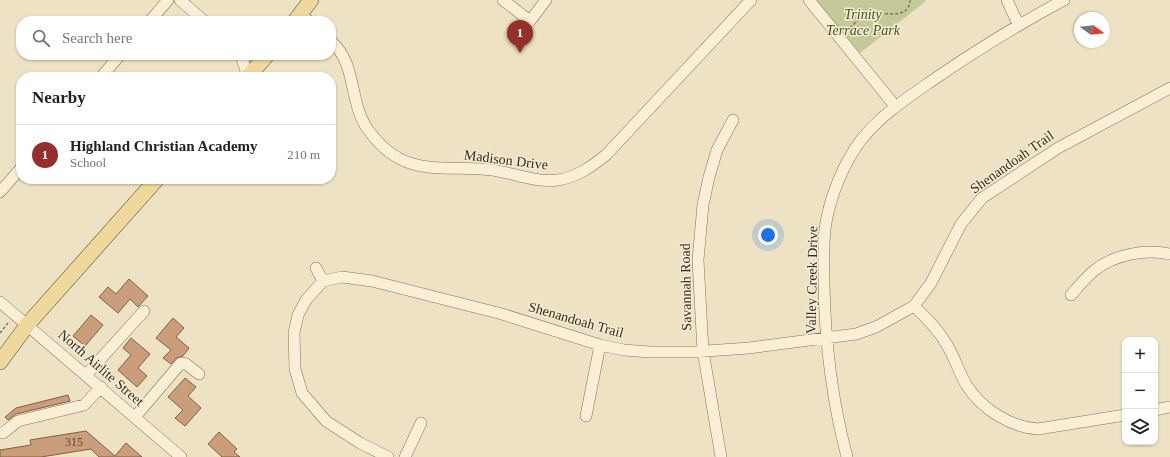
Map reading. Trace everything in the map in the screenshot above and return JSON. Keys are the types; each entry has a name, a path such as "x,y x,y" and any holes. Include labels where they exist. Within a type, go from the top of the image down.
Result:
{"main road":[{"path":"303,16 311,0"},
{"path":"252,72 263,60"},
{"path":"0,362 28,324 153,184"}],"street":[{"path":"154,16 168,0"},
{"path":"180,0 198,16"},
{"path":"503,0 530,21 546,0"},
{"name":"Madison Drive","path":"336,45 346,62 358,110 365,125 385,150 392,155 427,168 493,170 551,181 564,179 583,172 606,156 751,0"},
{"path":"809,0 895,106"},
{"path":"1007,0 1018,24"},
{"name":"Valley Creek Drive","path":"847,457 840,431 826,339 825,234 832,199 843,170 860,142 895,106 1018,24 1064,0"},
{"path":"105,72 116,60"},
{"path":"243,60 246,72"},
{"name":"Shenandoah Trail","path":"323,281 342,278 372,282 502,314 600,345 649,352 749,348 856,334 876,327 914,306 931,283 961,224 982,198 1058,148 1170,88"},
{"name":"Savannah Road","path":"721,457 703,351 698,260 703,205 709,177 717,150 733,120"},
{"path":"0,192 16,174"},
{"path":"1071,295 1096,269 1110,261 1135,253 1148,252 1170,254"},
{"path":"316,268 323,281 306,300 298,316 294,333 295,370 302,393 326,421 360,443 388,457"},
{"name":"North Airlite Street","path":"0,302 28,324 181,457"},
{"path":"914,306 935,327 948,346 968,387 982,404 999,417 1030,428 1058,426 1122,415"},
{"path":"86,374 144,311"},
{"path":"586,416 600,345"},
{"path":"135,417 181,363 186,364 199,374"},
{"path":"3,433 18,421 84,405 101,388"},
{"path":"1158,409 1170,407"},
{"path":"405,457 420,422"}],"path":[{"path":"840,38 865,15 874,12 896,14 905,12 910,6 910,0"},
{"path":"0,333 8,323"}],"green space":[{"name":"Trinity Terrace Park","path":"815,0 925,0 926,1 860,53"}],"building":[{"path":"129,279 148,296 138,307 130,299 118,313 99,297 108,287 116,294"},
{"path":"91,315 103,325 85,346 73,336"},
{"path":"173,318 184,328 176,337 189,348 183,356 176,358 171,364 163,358 171,350 156,338"},
{"path":"131,338 150,354 138,368 147,376 137,387 118,370 131,355 123,348"},
{"path":"185,378 196,387 188,396 201,408 185,426 175,418 183,410 168,397"},
{"path":"68,395 70,401 16,414 8,420 5,417 16,408"},
{"path":"86,431 115,456 126,443 142,457 99,457 91,449 41,457 0,457 0,450 31,445 30,440"},
{"path":"219,432 237,449 234,452 240,457 222,457 208,444"}],"place":[{"name":"Highland Christian Academy","path":"520,53"}]}
